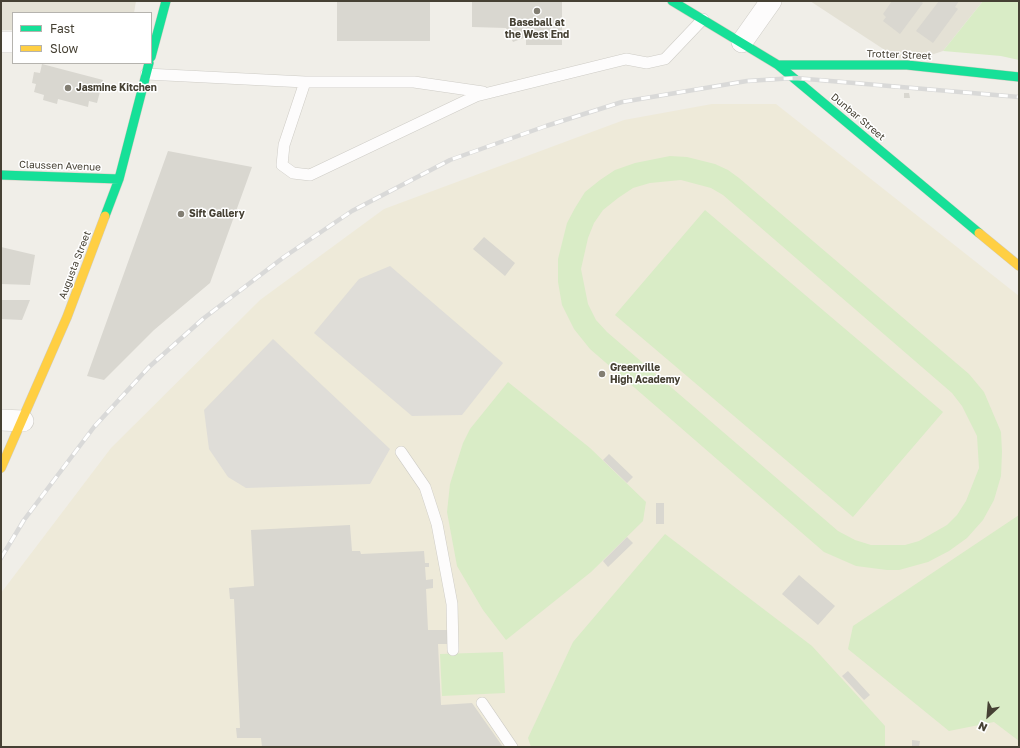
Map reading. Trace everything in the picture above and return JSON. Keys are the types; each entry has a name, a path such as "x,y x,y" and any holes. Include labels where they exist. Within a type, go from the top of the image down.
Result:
{"street":[{"name":"Augusta Street","path":"152,50 166,1"},
{"name":"Dunbar Street","path":"672,1 778,65 1019,266"},
{"path":"742,42 771,1"},
{"path":"1,42 12,42"},
{"name":"Augusta Street","path":"1,468 23,421 67,317 119,179 148,64"},
{"name":"Trotter Street","path":"778,65 907,65 1019,77"},
{"name":"Claussen Avenue","path":"1,175 119,179"},
{"path":"1,420 23,421"}],"lane":[{"path":"305,82 284,145 282,165 293,173 310,176 476,96 488,92 626,59 647,63 665,59 703,19"},
{"path":"146,74 305,82 414,82 488,92"},
{"path":"401,452 425,487 437,524 452,604 453,650"},
{"path":"482,703 512,747"}],"shaded area":[{"path":"1,1 136,1 134,12 12,12 12,30 1,30"},
{"path":"810,1 983,1 943,51 919,59 897,58"},
{"name":"Greenville High Academy","path":"712,104 776,104 1019,296 1019,747 1,747 1,593 111,448 260,300 384,209 624,120"},
{"path":"390,266 503,363 462,415 412,416 314,333 359,279"},
{"path":"273,339 390,449 370,484 246,488 228,477 209,449 204,410"}],"green space":[{"path":"983,1 1019,1 1019,60 1001,56 943,51"},
{"path":"670,156 687,157 715,164 728,170 969,374 984,392 1001,432 1002,452 1001,476 994,500 983,520 967,538 949,551 928,562 899,570 856,566 824,552 590,349 574,329 562,305 558,282 558,259 567,223 585,192 615,170 635,163","holes":["681,180 711,188 723,195 952,393 962,406 977,436 979,468 966,501 957,515 947,525 919,541 905,545 871,545 855,540 838,531 607,332 596,320 588,304 581,269 588,238 594,223 603,210 633,188 650,183"]},
{"path":"705,210 943,412 853,517 615,315"},
{"path":"508,382 590,448 646,502 643,521 591,572 506,640 483,610 457,566 447,512 450,484 463,443 470,429"},
{"path":"1019,515 1019,741 994,722 949,731 848,649 853,626"},
{"path":"665,534 812,646 885,726 885,747 531,747 528,738 573,642"},
{"path":"503,652 505,693 442,696 440,654"}],"building":[{"path":"337,1 430,1 430,41 337,41"},
{"path":"472,1 562,1 562,45 526,45 526,37 513,42 506,28 472,27"},
{"path":"892,1 920,1 923,3 900,34 883,21 886,17 883,14"},
{"path":"939,1 959,1 955,7 958,9 933,43 916,31"},
{"name":"Jasmine Kitchen","path":"42,64 103,80 97,103 89,101 88,107 58,99 57,104 43,100 44,95 34,92 36,84 32,83 34,72 40,73"},
{"path":"904,93 909,93 910,98 904,98"},
{"path":"168,151 252,167 210,283 154,330 104,380 87,376"},
{"path":"484,237 515,263 505,276 473,249"},
{"path":"1,247 35,255 30,285 1,284"},
{"path":"1,300 30,300 22,320 1,319"},
{"path":"609,454 633,477 627,483 603,460"},
{"path":"656,503 664,503 664,524 656,524"},
{"path":"350,525 352,551 360,551 361,554 424,551 425,563 429,563 429,567 425,567 426,580 433,579 433,588 426,589 428,630 447,630 448,644 438,644 441,705 472,703 503,747 262,747 261,738 237,738 236,728 240,728 234,599 230,599 229,588 254,586 251,530"},
{"path":"627,537 633,543 608,567 603,561"},
{"path":"799,575 835,606 818,625 782,594"},
{"path":"848,671 870,695 864,700 842,676"},
{"path":"912,740 920,741 919,747 912,747"}],"railway":[{"path":"1,558 24,520 94,427 149,367 204,318 284,257 352,211 450,160 546,126 622,102 747,81 795,78 1019,97"}],"traffic: fast":[{"path":"152,53 166,1"},
{"path":"672,1 778,65 979,233"},
{"path":"105,216 119,179 149,64"},
{"path":"778,65 907,65 1019,77"},
{"path":"1,175 119,179"}],"traffic: slow":[{"path":"1,468 67,317 105,216"},
{"path":"979,233 1019,266"}],"place":[{"name":"Baseball at the West End","path":"537,11"},
{"name":"Jasmine Kitchen","path":"68,88"},
{"name":"Sift Gallery","path":"181,214"},
{"name":"Greenville High Academy","path":"602,374"}]}
